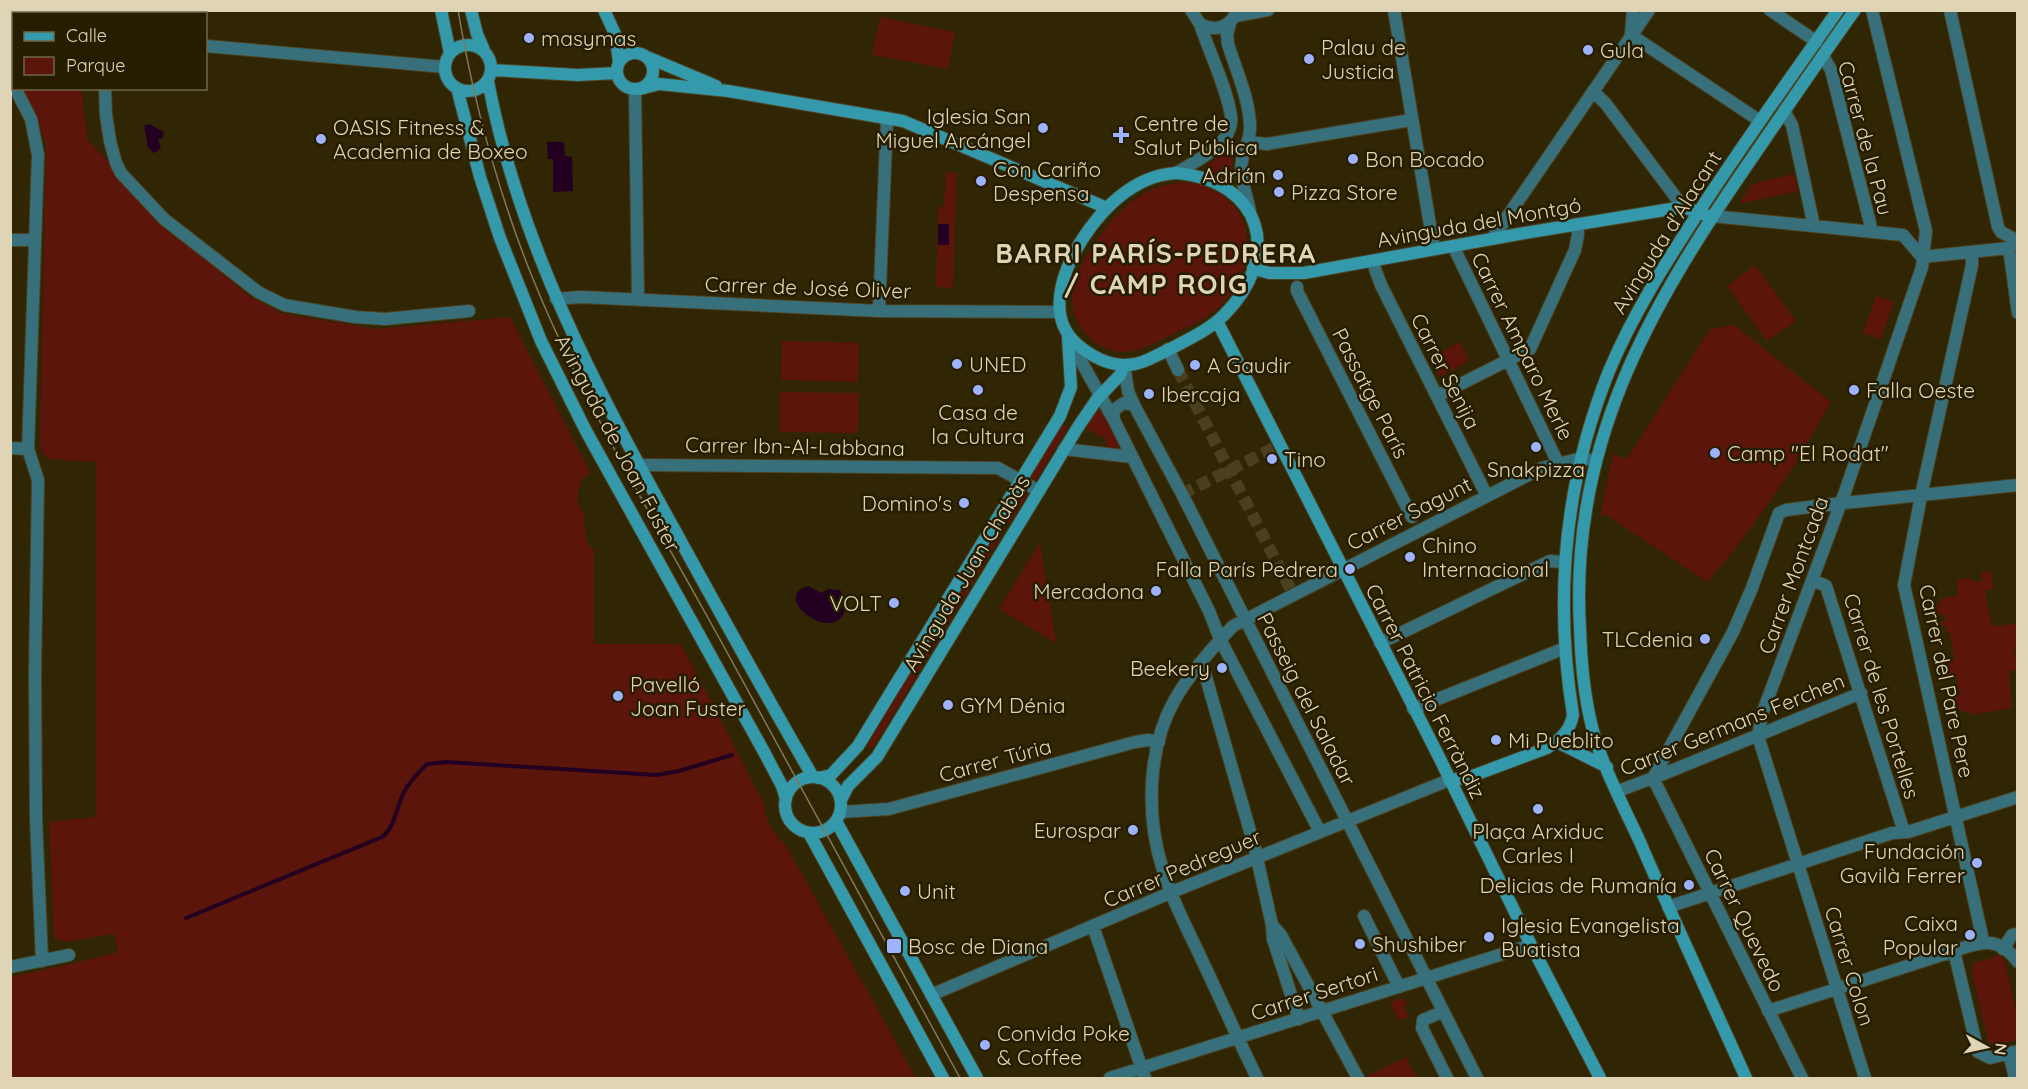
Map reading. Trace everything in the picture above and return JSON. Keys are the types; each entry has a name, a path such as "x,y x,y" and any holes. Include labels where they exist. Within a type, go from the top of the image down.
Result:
{"main road":[{"path":"441,10 450,53 445,67 448,79 457,88 473,91 480,88 490,75 490,59 477,34 471,10"},
{"path":"604,10 615,34 618,78 625,87 638,89 659,84 728,91 887,118 915,126 1107,208"},
{"name":"Avinguda d'Alacant","path":"1557,742 1566,733 1573,715 1565,648 1564,562 1569,520 1596,407 1626,334 1669,256 1838,10"},
{"name":"Avinguda d'Alacant","path":"1607,767 1588,708 1578,610 1581,548 1595,460 1617,393 1635,350 1659,303 1712,216 1855,10"},
{"path":"615,34 645,55 728,91"},
{"path":"450,53 464,45 475,45 484,51"},
{"path":"618,68 626,54 645,55"},
{"path":"638,89 652,78 653,66 645,55"},
{"path":"490,75 578,75 618,68"},
{"name":"Avinguda de Joan Fuster","path":"490,75 499,132 515,185 556,299 588,370 638,465 816,777"},
{"name":"Avinguda de Joan Fuster","path":"457,88 478,169 500,238 541,341 600,456 763,750 782,786 786,799"},
{"path":"1176,173 1206,178 1219,184 1240,198 1250,211 1257,237 1250,279 1238,298 1217,321 1168,349 1136,364 1110,363 1097,358 1068,338 1059,312 1058,301 1062,284 1073,256 1090,228 1119,196 1144,182 1165,174 1176,173"},
{"path":"1683,207 1712,216"},
{"name":"Avinguda del Montgó","path":"1253,268 1269,273 1297,274 1683,207"},
{"name":"Carrer Patricio Ferràndiz","path":"1217,321 1600,1078"},
{"name":"Avinguda Juan Chabàs","path":"816,777 831,775 858,746 1060,416 1068,400 1071,380 1068,338"},
{"name":"Avinguda Juan Chabàs","path":"839,811 848,786 877,757 1064,449 1100,395 1120,375 1124,365"},
{"path":"1449,780 1467,778 1557,742 1607,767 1746,1078"},
{"path":"839,811 824,831 809,833 797,828 791,822 786,811 788,792 797,782 816,777 826,780 834,787 839,811 931,995 977,1078"},
{"path":"809,833 943,1078"}],"street":[{"path":"1176,173 1217,145 1225,138 1231,125 1223,88 1200,24 1191,10"},
{"path":"1200,24 1215,29 1234,16 1268,10"},
{"path":"1394,10 1434,249"},
{"path":"1631,35 1633,10"},
{"path":"1492,239 1649,10"},
{"path":"1770,10 1816,42"},
{"name":"Carrer Montcada","path":"1758,736 1762,714 1840,505 1922,267 1926,231 1872,10"},
{"path":"1950,10 1998,227 2013,244 2017,311"},
{"path":"1234,16 1227,35 1249,114 1249,142 1241,163 1241,174 1250,211"},
{"path":"1631,35 1760,121"},
{"path":"207,46 445,67"},
{"name":"Carrer de la Pau","path":"1822,56 1831,70 1871,231"},
{"path":"638,89 638,299"},
{"path":"16,90 31,119 37,144 38,166 28,449 38,480 36,808 42,961"},
{"path":"105,90 110,141 121,173 164,219 258,292 284,305 356,317 385,319 469,311"},
{"path":"1593,91 1606,104 1683,207"},
{"path":"1784,111 1792,125 1814,226"},
{"path":"879,311 887,118"},
{"path":"1249,142 1267,144 1411,120"},
{"path":"1712,216 1903,235 1922,257 1972,252 2013,244"},
{"path":"1437,396 1530,349 1575,250 1578,235 1576,224"},
{"path":"10,240 35,240"},
{"name":"Carrer Amparo Merle","path":"1455,246 1558,463"},
{"name":"Carrer del Pare Pere","path":"1972,252 1972,265 1921,495 1904,585 1982,936 1980,942"},
{"name":"Carrer Senija","path":"1374,262 1381,285 1487,496"},
{"name":"Passatge París","path":"1297,287 1412,517"},
{"name":"Carrer de José Oliver","path":"556,299 581,297 638,299 879,311 1059,312"},
{"path":"1068,338 1114,420 1209,611 1220,639 1320,832"},
{"path":"1168,349 1178,370"},
{"name":"Passeig del Saladar","path":"1124,365 1128,391 1134,405 1182,494 1476,1078"},
{"path":"1114,420 1113,414 1116,408 1124,403 1134,405"},
{"path":"10,448 28,449"},
{"path":"1064,449 1132,457"},
{"name":"Carrer Sagunt","path":"1257,1078 1172,892 1159,856 1152,805 1153,770 1159,742 1173,703 1199,664 1220,639 1233,626 1245,619 1542,468 1582,458 1595,460"},
{"name":"Carrer Ibn-Al-Labbana","path":"638,465 998,468 1039,491"},
{"path":"1653,778 1733,632 1771,540 1779,513 1786,510 2018,485"},
{"path":"1380,643 1550,561 1564,562"},
{"name":"Carrer de les Portelles","path":"1813,580 1827,586 1904,832"},
{"path":"1413,709 1565,648"},
{"path":"1199,664 1204,674 1257,858 1273,939 1299,1019"},
{"name":"Carrer Germans Ferchen","path":"1618,791 1861,693"},
{"name":"Carrer Colon","path":"1758,736 1865,1078"},
{"name":"Carrer Túria","path":"839,811 889,810 1135,742 1148,740 1159,742"},
{"name":"Carrer Quevedo","path":"1653,778 1802,1078"},
{"name":"Carrer Pedreguer","path":"931,995 1172,892 1449,780"},
{"path":"1668,907 1892,833 1904,832 2018,797"},
{"path":"1364,916 1399,987"},
{"path":"1272,925 1281,934 1358,1078"},
{"path":"1093,927 1143,1073"},
{"path":"2003,949 2012,935 2018,934"},
{"path":"1768,1011 1980,942 1993,944 2003,949 2018,963"},
{"name":"Carrer Sertori","path":"1110,1078 1143,1073 1238,1038 1531,945"},
{"path":"1954,951 1978,1052 1988,1058 2013,1052 2015,1078"},
{"path":"10,967 69,955"},
{"path":"1442,1012 1423,1020 1422,1028 1447,1078"}],"green space":[{"path":"880,17 955,32 948,69 872,55"},
{"path":"23,90 81,90 88,140 172,230 249,296 284,314 377,329 510,317 590,472 580,482 577,500 584,516 586,540 594,551 594,644 681,644 764,804 770,826 785,844 916,1078 11,1078 10,977 118,952 114,934 67,942 54,938 49,822 96,817 96,462 49,459 42,453 40,446 46,145 37,118"},
{"path":"1236,142 1232,161 1233,182 1205,168"},
{"path":"946,172 957,173 953,288 936,287 938,210 944,205"},
{"path":"1794,174 1798,191 1739,204 1752,184"},
{"path":"1186,182 1209,188 1226,199 1239,213 1246,230 1248,248 1244,267 1236,286 1222,304 1209,315 1151,345 1126,352 1103,347 1094,342 1081,328 1073,311 1072,291 1087,254 1116,216 1141,195 1166,185"},
{"path":"1755,265 1796,321 1767,341 1727,286"},
{"path":"1876,296 1894,302 1881,339 1863,333"},
{"name":"Camp \"El Rodat\"","path":"1734,325 1831,402 1776,492 1707,582 1606,515 1600,516 1613,454 1627,459 1710,329"},
{"path":"782,341 859,343 858,382 781,380"},
{"path":"1460,342 1469,361 1439,377 1430,358"},
{"path":"780,392 859,393 858,433 780,432"},
{"path":"1101,407 1120,445 1117,448 1108,448 1105,439 1083,427 1097,408"},
{"path":"1062,424 1068,427 1036,480 1030,477"},
{"path":"1023,489 1029,493 1010,523 1004,520"},
{"path":"996,532 1002,535 872,749 867,746"},
{"path":"1040,542 1056,643 999,609"},
{"path":"1991,571 1994,589 1985,591 1992,626 2017,624 2017,650 2014,651 2017,657 2017,669 2009,672 2012,708 1970,715 1969,711 1963,712 1957,710 1956,706 1952,706 1950,697 1960,695 1956,678 1945,680 1941,663 1954,660 1950,632 1947,632 1946,625 1939,626 1939,623 1945,621 1943,613 1931,615 1930,610 1937,609 1936,604 1941,603 1941,598 1958,596 1957,580 1972,578 1972,582 1982,581 1981,572"},
{"path":"1999,955 2004,959 2017,1014 2017,1040 1994,1046 1988,1042 1971,969 1975,963"},
{"path":"1404,998 1407,1005 1404,1007 1409,1016 1399,1021 1390,1002"},
{"path":"1406,1057 1417,1078 1366,1078 1366,1077"}],"shaded area":[{"path":"149,124 164,132 162,139 158,139 161,147 153,153 147,146 145,125"},
{"path":"547,142 564,142 565,156 572,157 573,191 553,192 553,159 548,159"},
{"path":"938,224 949,224 949,245 938,245"},
{"path":"808,586 821,593 829,589 840,590 847,601 842,616 833,622 822,622 811,618 801,610 796,601 798,592"}],"waterway":[{"path":"186,918 382,837 393,823 405,790 427,764 447,762 657,775 679,771 732,755"}],"tunnel":[{"path":"1178,370 1293,594"},
{"path":"1182,494 1280,445"}],"tram line":[{"path":"458,10 478,109 506,206 529,269 570,362 617,454 960,1078"}],"place":[{"name":"masymas","path":"529,38"},
{"name":"Gula","path":"1588,50"},
{"name":"Palau de Justicia","path":"1309,59"},
{"name":"Iglesia San Miguel Arcángel","path":"1043,128"},
{"name":"Centre de Salut Pública","path":"1121,135"},
{"name":"OASIS Fitness & Academia de Boxeo","path":"321,139"},
{"name":"Bon Bocado","path":"1353,159"},
{"name":"Adrián","path":"1278,175"},
{"name":"Con Cariño Despensa","path":"981,181"},
{"name":"Pizza Store","path":"1279,192"},
{"name":"UNED","path":"957,364"},
{"name":"A Gaudir","path":"1195,365"},
{"name":"Casa de la Cultura","path":"978,390"},
{"name":"Falla Oeste","path":"1854,390"},
{"name":"Ibercaja","path":"1149,394"},
{"name":"Snakpizza","path":"1536,447"},
{"name":"Camp \"El Rodat\"","path":"1715,453"},
{"name":"Tino","path":"1272,459"},
{"name":"Domino's","path":"964,503"},
{"name":"Chino Internacional","path":"1410,557"},
{"name":"Falla París Pedrera","path":"1350,569"},
{"name":"Mercadona","path":"1156,591"},
{"name":"VOLT","path":"894,603"},
{"name":"TLCdenia","path":"1705,639"},
{"name":"Beekery","path":"1222,668"},
{"name":"Pavelló Joan Fuster","path":"618,696"},
{"name":"GYM Dénia","path":"948,705"},
{"name":"Mi Pueblito","path":"1496,740"},
{"name":"Plaça Arxiduc Carles I","path":"1538,809"},
{"name":"Eurospar","path":"1133,830"},
{"name":"Fundación Gavilà Ferrer","path":"1977,863"},
{"name":"Delicias de Rumanía","path":"1689,885"},
{"name":"Unit","path":"905,891"},
{"name":"Caixa Popular","path":"1970,935"},
{"name":"Iglesia Evangelista Buatista","path":"1489,937"},
{"name":"Shushiber","path":"1360,944"},
{"name":"Bosc de Diana","path":"894,946"},
{"name":"Convida Poke & Coffee","path":"985,1045"}],"district":[{"name":"BARRI PARÍS-PEDRERA / CAMP ROIG","path":"1156,268"}]}
